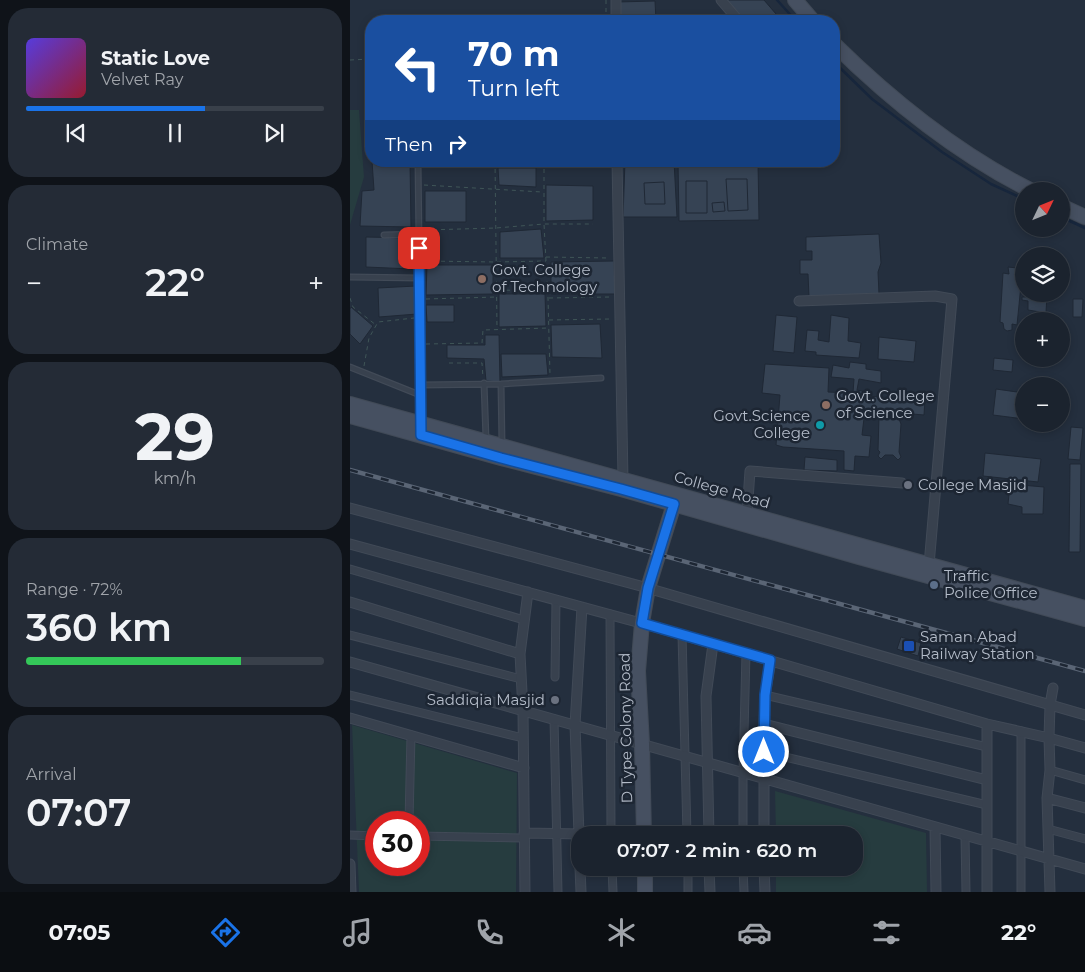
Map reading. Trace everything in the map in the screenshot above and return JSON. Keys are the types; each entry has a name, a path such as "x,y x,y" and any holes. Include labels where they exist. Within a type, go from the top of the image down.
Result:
{"main road":[{"path":"795,0 807,15"},
{"path":"840,50 887,94 916,117 977,159 1017,182"},
{"path":"1070,210 1085,217"},
{"name":"College Road","path":"350,404 501,458 621,489 1085,619"},
{"name":"College Road","path":"350,416 486,441 1085,608"},
{"name":"D Type Colony Road","path":"650,826 638,671 651,589 677,505"},
{"name":"D Type Colony Road","path":"644,826 645,745"},
{"path":"644,876 645,892"},
{"path":"652,876 652,892"}],"street":[{"path":"616,0 616,15"},
{"path":"721,0 734,15"},
{"path":"617,167 623,479"},
{"path":"799,301 935,296 952,299 928,565"},
{"path":"746,514 750,471 902,483"},
{"path":"350,508 651,589 1085,715"},
{"path":"350,544 682,634 987,724 1085,748"},
{"path":"350,569 524,620"},
{"path":"525,892 523,711 520,654 528,592"},
{"path":"555,677 556,600"},
{"path":"350,602 520,654"},
{"path":"579,826 575,725 582,607"},
{"path":"610,614 611,826"},
{"path":"682,634 687,826"},
{"path":"350,635 521,679"},
{"path":"709,826 706,696 713,644"},
{"path":"743,826 746,654"},
{"path":"764,826 765,695 770,660"},
{"path":"350,662 1085,869"},
{"path":"1050,892 1047,798 1050,770 1048,738 1053,688"},
{"path":"350,695 523,738"},
{"path":"765,695 987,747"},
{"path":"350,718 524,768"},
{"path":"554,719 558,892"},
{"path":"764,724 987,780"},
{"path":"987,724 988,892"},
{"path":"1021,731 1021,892"},
{"path":"409,811 411,736"},
{"path":"764,752 987,805"},
{"path":"1050,770 1085,780"},
{"path":"1047,798 1085,808"},
{"path":"935,827 936,892"},
{"path":"1048,829 1085,839"},
{"path":"430,836 571,834"},
{"path":"350,835 365,836"},
{"path":"965,836 966,892"},
{"path":"350,864 351,892"},
{"path":"580,876 581,892"},
{"path":"612,876 613,892"},
{"path":"688,876 688,892"},
{"path":"709,876 710,892"},
{"path":"744,876 744,892"},
{"path":"764,876 765,892"}],"lane":[{"path":"418,167 420,429"},
{"path":"384,235 419,232"},
{"path":"350,278 420,278"},
{"path":"350,367 420,396"},
{"path":"420,385 501,384 601,378"},
{"path":"484,383 486,441"},
{"path":"501,384 502,446"}],"path":[{"path":"606,0 606,14"},
{"path":"350,60 365,59"},
{"path":"495,167 497,330"},
{"path":"544,167 544,224 550,381"},
{"path":"418,185 544,192"},
{"path":"419,232 544,224 593,224"},
{"path":"546,257 608,258"},
{"path":"419,261 546,261"},
{"path":"497,290 548,291"},
{"path":"420,299 497,297"},
{"path":"548,298 611,297"},
{"path":"350,298 353,307 376,325"},
{"path":"363,372 369,338 378,322 420,318"},
{"path":"549,320 610,319"},
{"path":"420,344 482,344 483,330 549,328"},
{"path":"449,363 482,363 484,383"}],"green space":[{"path":"350,110 359,110 364,177 350,225"},
{"path":"352,725 517,773 516,892 359,892"},
{"path":"775,791 926,833 927,892 776,892 776,876 863,876 863,826 776,826"}],"building":[{"path":"723,0 764,0 777,15 737,15"},
{"path":"655,1 656,15 617,15 617,2"},
{"path":"372,167 410,167 411,227 360,226 362,191 374,190"},
{"path":"625,167 674,167 677,217 623,217"},
{"path":"678,167 758,167 759,220 679,221"},
{"path":"498,168 536,168 536,187 499,185"},
{"path":"726,179 747,179 748,210 728,211"},
{"path":"686,181 707,181 707,213 686,213"},
{"path":"664,182 665,204 645,204 644,183"},
{"path":"546,185 593,186 593,220 546,221"},
{"path":"425,191 466,191 466,222 425,222"},
{"path":"724,202 725,211 713,212 712,203"},
{"path":"541,229 544,258 500,258 500,232"},
{"path":"423,232 439,232 439,249 424,248"},
{"path":"879,234 881,263 878,272 879,294 809,297 808,274 800,274 800,260 812,260 812,251 806,251 806,237"},
{"path":"366,237 412,238 412,269 366,267"},
{"path":"614,261 615,294 551,294 551,262"},
{"path":"427,265 493,265 493,294 426,295"},
{"path":"1008,267 1015,268 1015,302 1019,302 1018,312 1015,312 1015,325 1012,324 1012,330 1007,331 1004,329 1003,323 1000,322 1003,273 1009,274"},
{"path":"416,286 417,314 379,317 378,288"},
{"path":"499,294 545,294 546,326 499,327"},
{"path":"1073,299 1083,299 1082,317 1073,317"},
{"path":"1028,302 1047,302 1046,312 1028,310"},
{"path":"426,305 454,305 454,322 427,322"},
{"path":"351,307 373,326 360,344 350,334"},
{"path":"776,315 797,317 794,353 773,351"},
{"path":"831,315 849,318 848,341 861,343 859,358 816,355 816,352 805,351 807,330 819,331 818,340 829,342"},
{"path":"600,324 602,358 552,357 551,325"},
{"path":"485,335 499,335 500,382 486,381 484,359 447,358 447,345 485,345"},
{"path":"879,337 916,341 914,362 878,359"},
{"path":"501,354 546,354 548,375 502,377"},
{"path":"994,358 1013,360 1012,372 993,370"},
{"name":"Govt.Science College","path":"850,362 866,364 866,369 881,371 881,383 859,379 857,390 866,392 866,396 925,400 924,415 865,410 862,435 871,436 869,457 855,456 854,471 844,470 844,451 776,445 780,395 762,393 765,364 829,368 828,392 853,393 854,379 831,377 833,365 849,368"},
{"path":"996,389 1015,392 1015,418 993,415"},
{"path":"879,417 899,419 901,424 899,452 901,457 898,460 893,455 885,455 881,459 878,456 880,452 878,450"},
{"path":"1071,427 1083,428 1080,460 1068,459"},
{"path":"985,453 1041,459 1038,482 983,476"},
{"path":"805,457 837,460 837,471 804,470"},
{"path":"1070,464 1081,464 1080,552 1069,552"},
{"path":"1010,484 1044,487 1043,514 1022,514 1022,507 1008,504"},
{"name":"Saman Abad Railway Station","path":"901,637 921,643 918,656 897,649"}],"waterway":[{"path":"777,0 791,15"},
{"path":"840,68 872,99 942,152 991,184 1015,195"},
{"path":"1070,221 1085,228"}],"railway":[{"path":"350,470 1085,671"}],"place":[{"name":"Govt. College of Technology","path":"482,279"},
{"name":"Govt. College of Science","path":"826,405"},
{"name":"Govt.Science College","path":"820,425"},
{"name":"College Masjid","path":"908,485"},
{"name":"Traffic Police Office","path":"934,585"},
{"name":"Saman Abad Railway Station","path":"909,646"},
{"name":"Saddiqia Masjid","path":"555,700"}],"route":[{"path":"419,248 421,435 674,504 648,588 642,623 770,660 765,695 764,752"}]}
